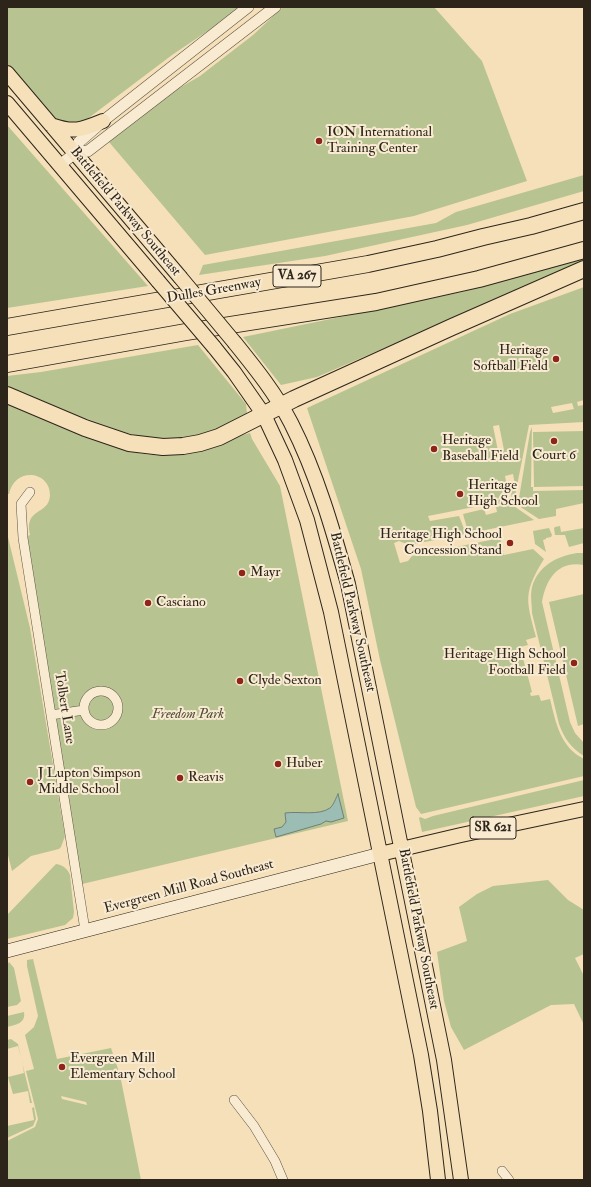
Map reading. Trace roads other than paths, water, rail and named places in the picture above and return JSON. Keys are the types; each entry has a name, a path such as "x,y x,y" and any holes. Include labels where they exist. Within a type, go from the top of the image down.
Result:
{"highway":[{"name":"Dulles Greenway","path":"7,327 368,264 531,226 584,210"},
{"path":"7,364 201,329 376,302 479,279 584,250"},
{"path":"7,395 129,444 146,446 183,446 200,443 219,437 281,406 452,326 584,269"}],"main road":[{"name":"Battlefield Parkway Southeast","path":"7,73 258,371 281,406 304,451 320,492 337,543 352,604 444,1060 461,1180"},
{"name":"Battlefield Parkway Southeast","path":"7,103 234,372 264,415 276,438 297,488 326,589 421,1055 430,1111 438,1180"},
{"path":"51,125 62,129 72,130 83,129 103,121"},
{"name":"SR 621","path":"380,854 462,834 584,809"},
{"name":"Evergreen Mill Road Southeast","path":"7,951 380,854"}],"street":[{"path":"75,153 79,142 103,121 248,7"},
{"path":"60,165 75,153 88,151 275,7"},
{"name":"Tolbert Lane","path":"30,492 21,504 23,538 85,930"},
{"path":"51,715 84,710"},
{"path":"234,1100 254,1126 275,1161 284,1180"},
{"path":"502,1171 509,1180"}],"water":[{"path":"338,794 344,818 331,822 326,821 321,824 276,837 274,829 282,827 286,822 285,813 320,812 331,807"}],"place":[{"name":"ION International Training Center","path":"319,141"},
{"name":"Heritage Softball Field","path":"556,359"},
{"name":"Court 6","path":"554,441"},
{"name":"Heritage Baseball Field","path":"434,449"},
{"name":"Heritage High School","path":"460,494"},
{"name":"Heritage High School Concession Stand","path":"510,543"},
{"name":"Mayr","path":"242,573"},
{"name":"Casciano","path":"148,603"},
{"name":"Heritage High School Football Field","path":"574,663"},
{"name":"Clyde Sexton","path":"240,681"},
{"name":"Huber","path":"278,764"},
{"name":"Reavis","path":"180,778"},
{"name":"J Lupton Simpson Middle School","path":"30,782"},
{"name":"Evergreen Mill Elementary School","path":"62,1067"}],"park label":[{"name":"Freedom Park","path":"188,715"}]}
